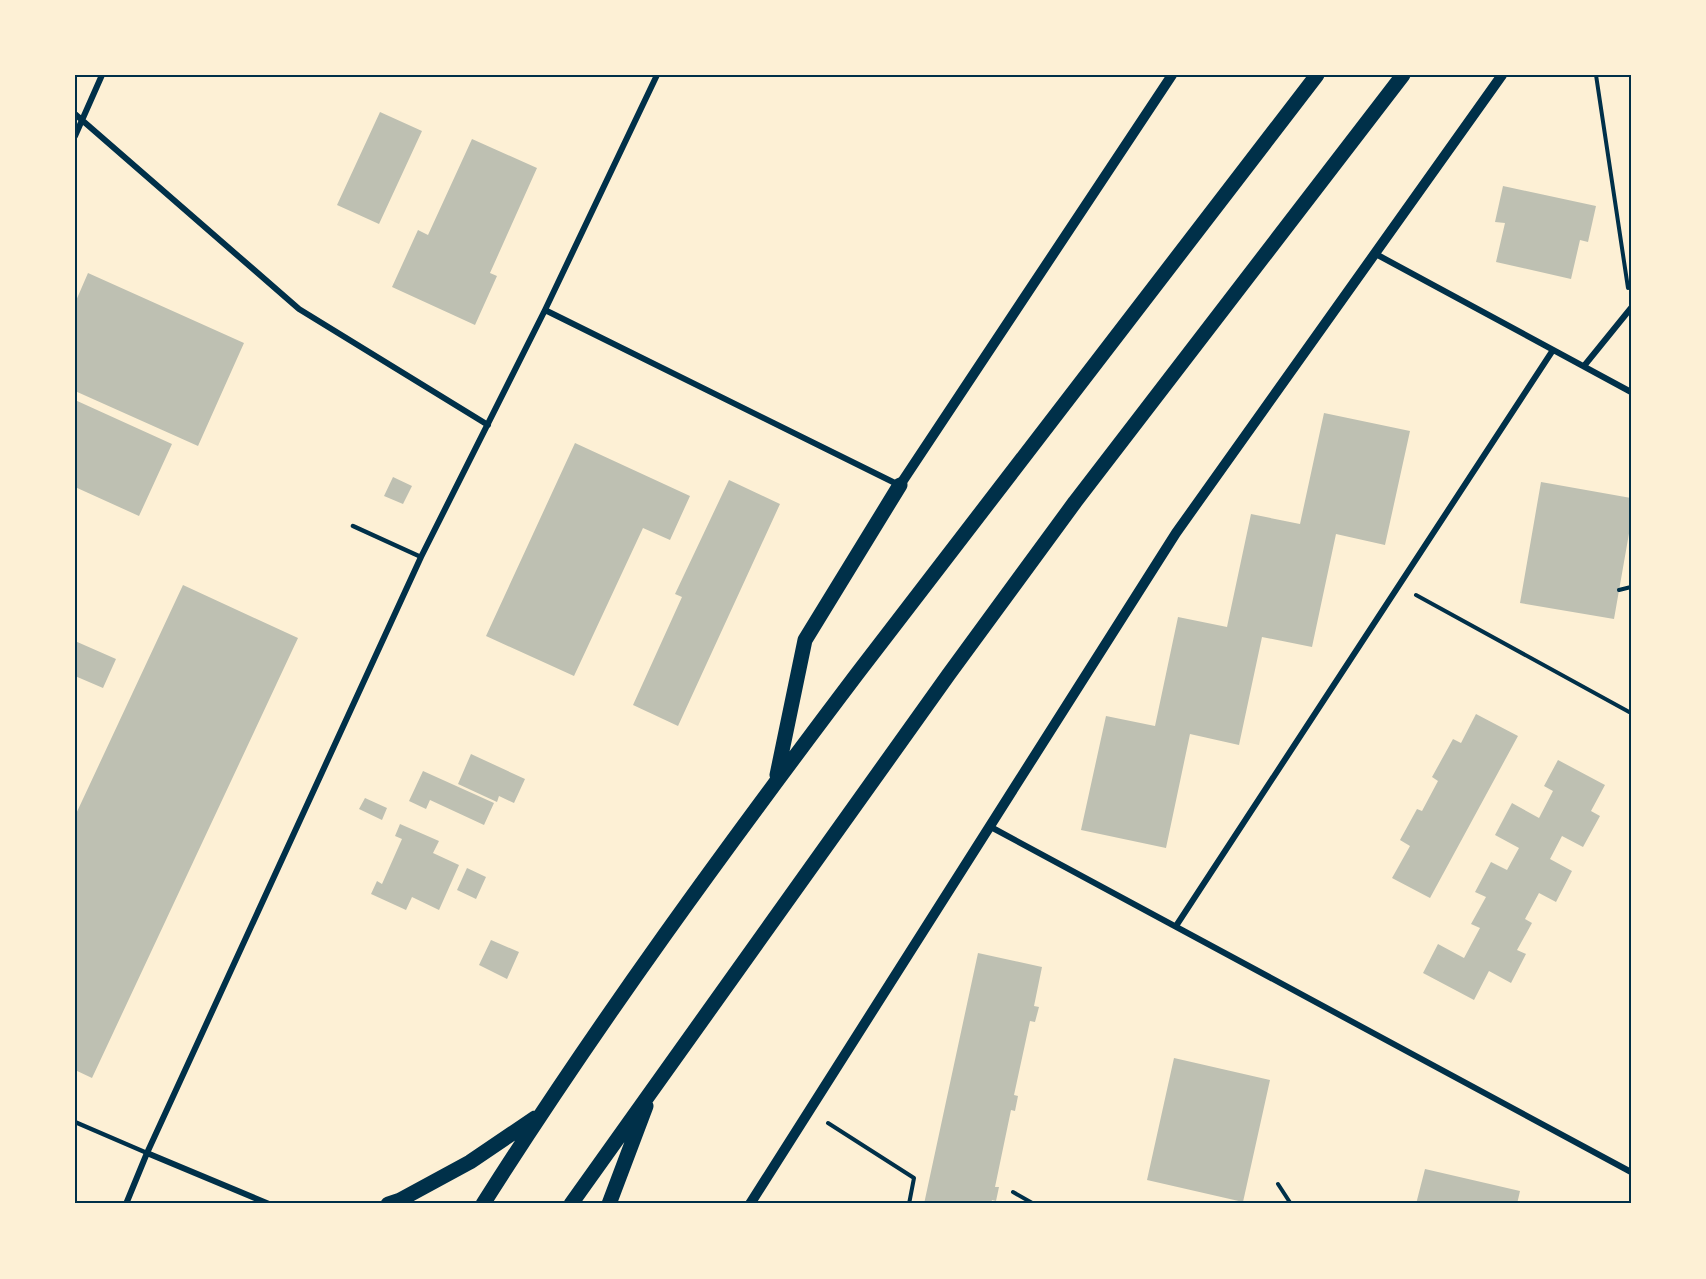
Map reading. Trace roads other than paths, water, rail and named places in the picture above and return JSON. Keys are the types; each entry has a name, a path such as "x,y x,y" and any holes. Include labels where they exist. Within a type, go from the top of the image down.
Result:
{"main road":[{"path":"483,1204 603,1022 776,781 974,519 1317,75"},
{"path":"571,1204 654,1085 1075,502 1403,75"},
{"path":"776,781 805,640 900,485"},
{"path":"609,1204 654,1085"},
{"path":"388,1204 400,1200 470,1162 540,1115"}],"street":[{"path":"75,136 102,75"},
{"path":"126,1204 147,1153 421,557 488,425 657,75"},
{"path":"544,310 900,485 1172,75"},
{"path":"750,1204 1176,532 1502,75"},
{"path":"75,114 299,309 488,425"},
{"path":"1374,252 1631,392"},
{"path":"1584,366 1631,308"},
{"path":"1176,926 1553,350"},
{"path":"989,826 1631,1172"},
{"path":"147,1153 269,1204"}],"lane":[{"path":"353,526 421,557"},
{"path":"75,1122 147,1153"}]}
